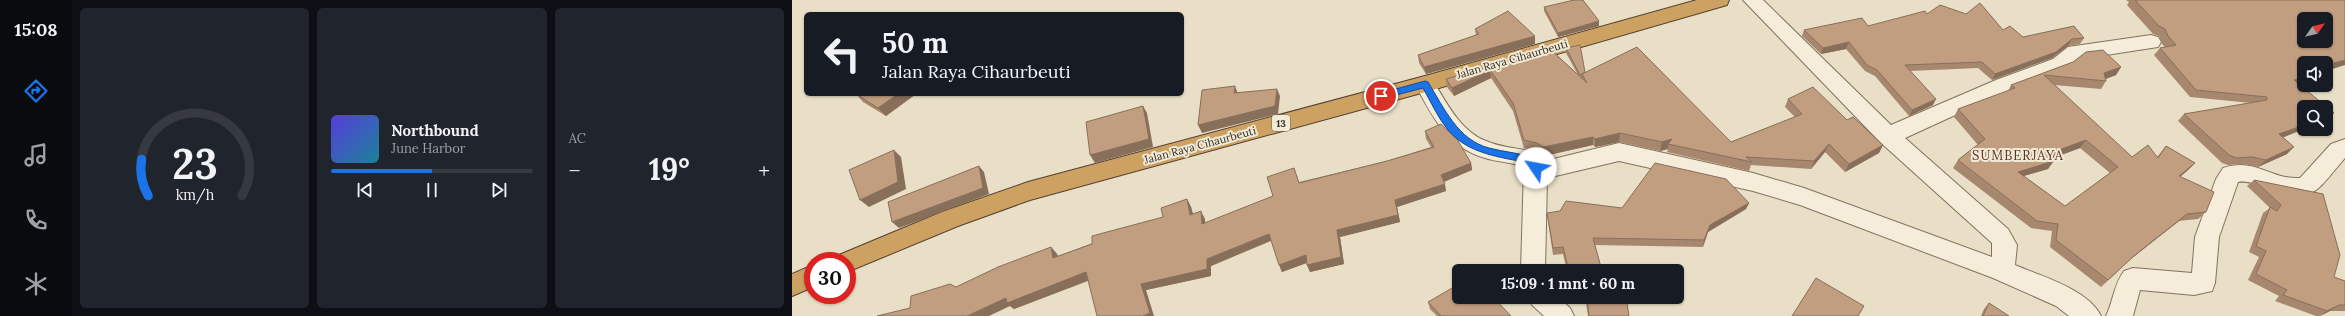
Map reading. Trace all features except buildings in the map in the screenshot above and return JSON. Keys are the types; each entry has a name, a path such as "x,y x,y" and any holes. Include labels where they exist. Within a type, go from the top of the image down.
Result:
{"highway":[{"name":"Jalan Raya Cihaurbeuti","path":"856,258 950,219 1028,191 1425,84 1720,0"},
{"path":"792,285 804,280"}],"street":[{"path":"1752,0 1888,136 2000,236 2004,245 2002,271"},
{"path":"1888,136 2002,85 2060,64 2075,52 2150,42"},
{"path":"1425,84 1452,128 1475,147 1486,151 1531,160 1536,165 1533,264"},
{"path":"2119,316 2124,312 2130,283 2133,279 2194,284 2203,282 2207,237 2227,179 2231,174 2245,172 2287,187 2306,187 2339,150 2345,148"},
{"path":"1536,172 1609,153 1627,153 1753,182 1804,197 2002,271 2065,298 2088,316"},
{"path":"1548,304 1561,316"}],"district":[{"name":"SUMBERJAYA","path":"2018,155"}],"route":[{"path":"1381,96 1425,84 1452,128 1468,142 1475,147 1486,151 1531,160 1536,165 1536,168"}]}
